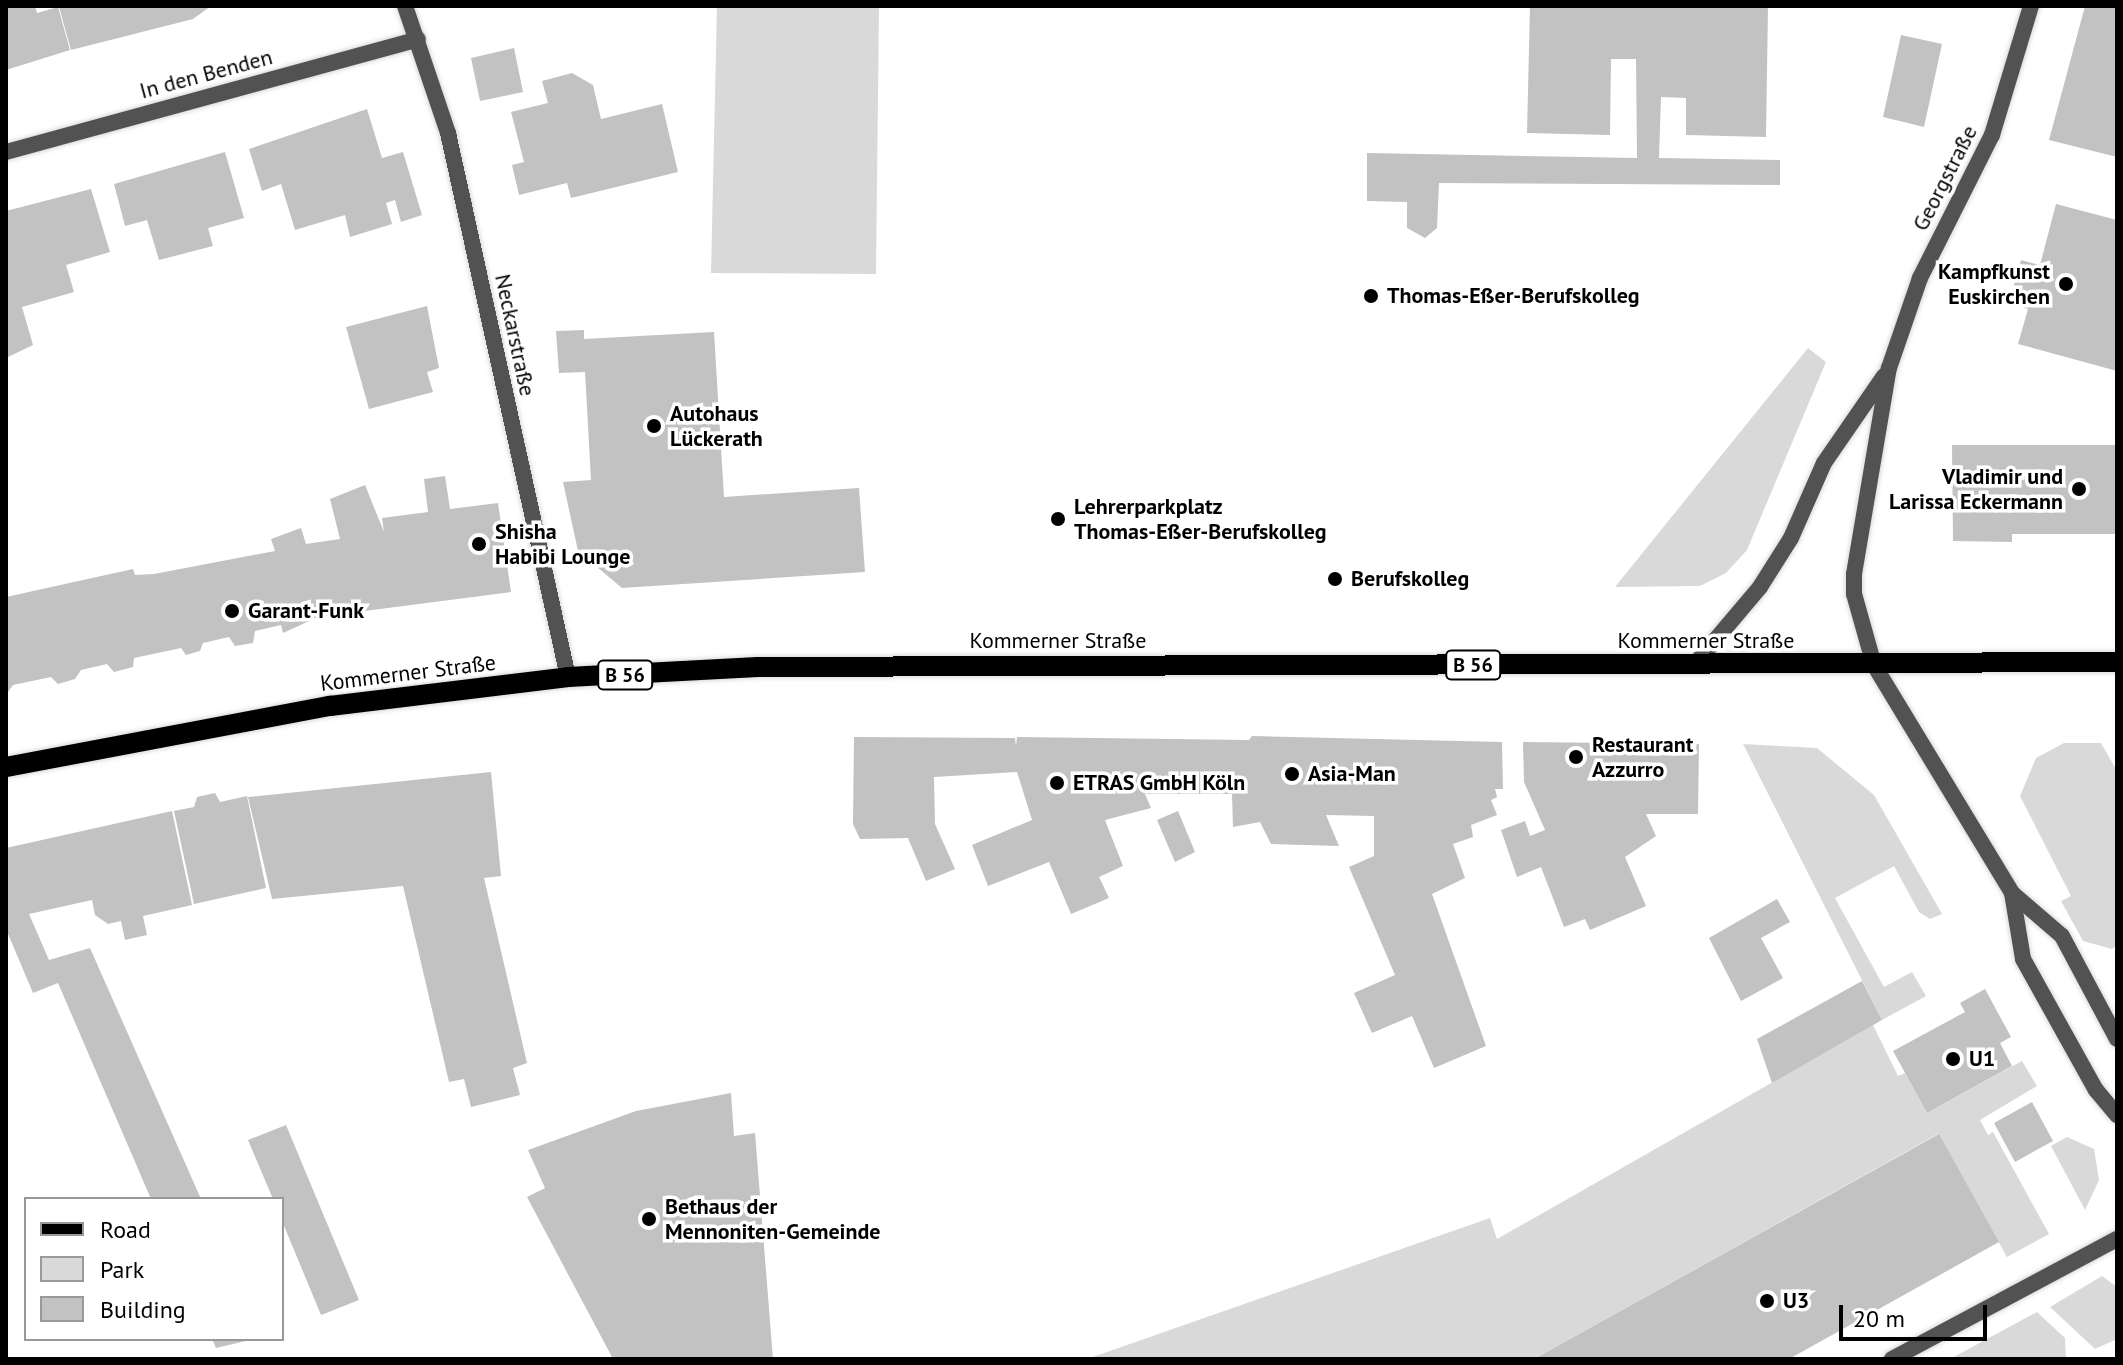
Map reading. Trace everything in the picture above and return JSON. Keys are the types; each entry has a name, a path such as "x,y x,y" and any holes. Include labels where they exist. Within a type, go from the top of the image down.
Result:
{"main road":[{"name":"Kommerner Straße","path":"6,767 330,706 568,677 758,667 2117,662"}],"street":[{"name":"Neckarstraße","path":"405,6 448,133 568,677"},
{"name":"Georgstraße","path":"2012,893 1874,665 1854,594 1854,574 1889,368 1920,278 1992,135 2031,6"},
{"name":"In den Benden","path":"6,152 418,39"},
{"name":"Georgstraße","path":"1695,664 1760,587 1791,538 1824,463 1889,368"},
{"path":"2012,893 2062,936 2117,1039"},
{"path":"2012,893 2023,959 2096,1090 2117,1115"},
{"path":"1892,1359 2117,1239"}],"green space":[{"path":"717,6 879,6 876,274 711,273"},
{"path":"1808,348 1826,362 1747,550 1726,573 1700,586 1615,587"},
{"path":"2064,743 2101,743 2117,771 2117,945 2112,949 2083,941 2061,901 2071,896 2020,796 2036,758"},
{"path":"1743,744 1817,748 1874,795 1942,914 1930,919 1919,912 1894,866 1835,898 1884,987 1912,972 1926,996 1882,1020"},
{"path":"1873,1025 1898,1076 1905,1073 1927,1113 2022,1061 2037,1086 1980,1120 1988,1135 1993,1132 2049,1234 2007,1257 1938,1134 1534,1359 1087,1359 1490,1218 1497,1239"},
{"path":"2067,1137 2094,1149 2099,1180 2085,1210 2051,1146"},
{"path":"2102,1276 2117,1287 2117,1339 2095,1349 2050,1307"},
{"path":"2037,1312 2065,1338 2066,1359 1950,1359"}],"building":[{"path":"6,6 35,6 37,13 58,7 70,50 6,70"},
{"path":"211,6 193,19 71,50 59,7"},
{"path":"1530,6 1768,6 1766,137 1686,135 1686,98 1661,97 1659,158 1780,160 1780,185 1439,183 1437,228 1425,238 1407,228 1407,202 1367,201 1367,153 1637,158 1636,59 1611,59 1610,135 1527,133"},
{"path":"2085,6 2117,6 2117,157 2049,140"},
{"path":"1901,35 1942,44 1924,127 1883,117"},
{"path":"514,48 523,92 480,101 471,58"},
{"path":"572,73 593,85 601,119 662,104 678,172 571,198 567,183 519,195 512,165 524,162 511,112 548,103 542,81"},
{"path":"367,109 382,158 403,152 422,215 401,222 395,200 386,203 392,224 350,237 345,215 295,230 281,184 262,191 249,149"},
{"path":"225,152 244,218 208,228 213,246 159,260 147,220 125,226 114,184"},
{"path":"91,189 110,252 66,265 74,292 22,307 33,345 8,357 6,211"},
{"name":"Kampfkunst Euskirchen","path":"2056,204 2117,220 2117,371 2018,344 2028,309 2009,303 2021,260 2040,265"},
{"path":"427,306 439,368 427,372 433,392 369,409 346,327"},
{"name":"Autohaus Lückerath","path":"584,330 584,339 714,332 724,497 859,488 865,572 622,588 578,551 563,482 591,480 585,372 559,373 556,331"},
{"path":"1952,445 2117,445 2117,534 2012,534 2012,542 1953,541"},
{"path":"445,476 450,509 498,503 511,592 318,617 283,633 281,625 255,631 253,643 235,646 229,637 203,643 200,651 186,655 181,648 134,658 133,667 114,672 107,664 81,670 75,679 58,684 51,677 13,685 6,695 6,597 133,569 135,575 154,574 275,551 271,539 301,528 306,544 340,539 330,499 365,485 384,532 382,518 428,512 424,479"},
{"path":"1252,736 1502,742 1503,789 1495,789 1497,797 1491,800 1497,815 1471,825 1473,837 1453,844 1465,878 1432,894 1486,1046 1434,1068 1412,1016 1372,1033 1354,993 1395,975 1349,867 1374,856 1374,816 1326,815 1339,846 1271,844 1260,822 1233,827 1232,794 1145,794 1151,808 1105,820 1123,866 1099,877 1109,898 1071,914 1049,862 988,886 972,845 1032,820 1017,772 934,777 935,824 955,869 926,881 908,838 860,839 853,824 854,737 1015,738 1016,746 1017,737 1249,740"},
{"path":"1523,742 1699,744 1698,814 1646,814 1656,836 1625,857 1646,906 1590,930 1585,919 1564,927 1541,867 1517,877 1501,830 1525,821 1530,836 1545,830 1524,782"},
{"path":"491,772 501,876 484,878 527,1063 513,1068 520,1095 471,1107 464,1079 449,1082 403,886 272,899 248,797"},
{"path":"215,793 220,802 247,796 266,888 194,904 174,811 194,807 197,797"},
{"path":"172,811 192,905 143,916 147,935 125,940 121,921 108,924 95,915 92,900 29,914 49,960 90,948 200,1197 150,1197 58,983 33,993 6,929 6,848"},
{"path":"1178,811 1195,852 1175,862 1157,820"},
{"path":"1777,899 1790,922 1761,938 1783,978 1741,1001 1709,938"},
{"path":"1862,981 1882,1020 1772,1083 1757,1039"},
{"name":"U1","path":"1985,989 2011,1037 2000,1043 2012,1066 1927,1113 1893,1051 1965,1012 1960,1003"},
{"name":"Bethaus der Mennoniten-Gemeinde","path":"731,1093 734,1136 755,1133 773,1359 613,1359 527,1197 545,1188 528,1150 636,1111"},
{"path":"2032,1102 2053,1141 2015,1162 1994,1123"},
{"path":"286,1125 359,1300 321,1315 284,1226 284,1197 272,1197 248,1140"},
{"name":"U3","path":"1939,1134 1999,1242 1789,1359 1534,1359"},
{"path":"213,1341 246,1341 216,1348"}],"place":[{"name":"Kampfkunst Euskirchen","path":"2066,284"},
{"name":"Thomas-Eßer-Berufskolleg","path":"1371,296"},
{"name":"Autohaus Lückerath","path":"654,426"},
{"name":"Vladimir und Larissa Eckermann","path":"2079,489"},
{"name":"Lehrerparkplatz Thomas-Eßer-Berufskolleg","path":"1058,519"},
{"name":"Shisha Habibi Lounge","path":"479,544"},
{"name":"Berufskolleg","path":"1335,579"},
{"name":"Garant-Funk","path":"232,611"},
{"name":"Restaurant Azzurro","path":"1576,757"},
{"name":"Asia-Man","path":"1292,774"},
{"name":"ETRAS GmbH Köln","path":"1057,783"},
{"name":"U1","path":"1953,1059"},
{"name":"Bethaus der Mennoniten-Gemeinde","path":"649,1219"},
{"name":"U3","path":"1767,1301"}]}
